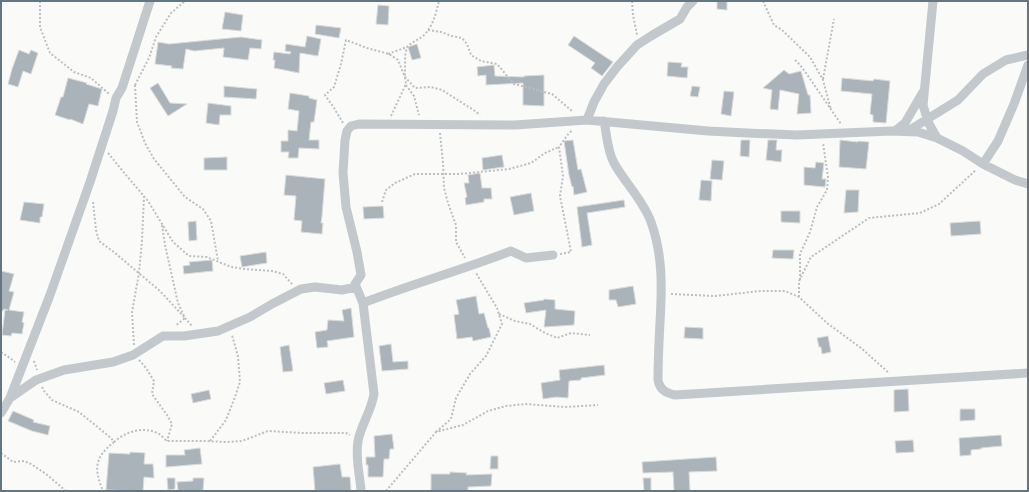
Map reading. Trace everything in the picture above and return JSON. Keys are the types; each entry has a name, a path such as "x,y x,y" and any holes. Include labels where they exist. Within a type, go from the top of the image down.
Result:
{"street":[{"path":"1,413 10,398 50,295 102,146 116,98 122,88 150,1"},
{"path":"587,120 594,102 604,84 617,67 637,45 680,19 687,7 693,1"},
{"path":"933,1 924,105 927,119 937,138"},
{"path":"908,131 958,100 983,74 1006,60 1028,55"},
{"path":"983,164 998,141 1014,104 1028,64"},
{"path":"895,131 905,123 925,89"},
{"path":"10,398 36,380 64,370 113,362 136,353 163,336 184,336 218,331 250,317 301,289 315,286 342,290 356,287 355,284 361,275 346,207 343,173 347,131 351,126 359,124 515,125 587,120 708,131 797,135 846,132 908,131 918,132 937,138 963,151 983,164 1015,180 1028,184"},
{"path":"604,121 610,152 614,162 640,201 650,220 656,238 660,261 662,293 658,380 662,391 675,395 1028,373"},
{"path":"363,303 390,292 511,251 526,258 553,255"},
{"path":"355,284 363,303 374,394 372,404 357,446 360,491"}],"path":[{"path":"40,1 40,27 50,53 74,72 91,78 108,93 113,111"},
{"path":"185,1 171,13 156,37 135,85 137,122 144,143 154,160 185,197 203,209 211,221 218,261"},
{"path":"439,1 435,16 428,30 423,36 409,44 407,47 404,77 415,88 442,90 475,111 491,125"},
{"path":"632,1 633,15 637,29 637,45"},
{"path":"763,1 774,25 782,30 810,57 822,80 832,110"},
{"path":"822,80 834,19"},
{"path":"382,202 386,190 395,183 415,174 459,174 510,169 531,163 545,152 559,147 570,133 587,120 567,108 552,94 514,84 497,64 481,61 471,55 467,44 462,38 428,30"},
{"path":"347,131 325,95 334,87 346,40 387,54 398,60 406,84 414,96 421,124"},
{"path":"387,54 407,47"},
{"path":"795,60 806,72 846,132"},
{"path":"387,124 396,108 406,84"},
{"path":"122,88 135,85"},
{"path":"386,491 436,432 451,419 456,398 470,374 486,356 502,324 497,308 456,242 456,225 444,188 440,134 436,124"},
{"path":"800,297 800,254 810,232 817,207 827,190 828,176 822,134"},
{"path":"102,146 144,195 173,242 189,256 207,257 231,266 245,269 272,271 283,274 291,284 299,290"},
{"path":"553,255 571,252 560,196 563,176 559,147"},
{"path":"800,281 811,257 868,218 920,213 939,204 983,164"},
{"path":"144,195 139,273 132,312 133,343 137,357 154,381 152,394 172,424 167,441"},
{"path":"92,197 96,230 99,241 160,291 200,334"},
{"path":"161,223 178,303 185,318"},
{"path":"662,293 715,296 760,291 785,291 800,297 827,323 861,348 899,382"},
{"path":"499,314 515,321 530,324 557,338 571,333 590,335"},
{"path":"163,336 185,318"},
{"path":"210,441 226,420 240,382 238,356 229,326"},
{"path":"29,349 44,391 52,400 79,412 114,442"},
{"path":"1,352 10,358 21,369"},
{"path":"436,432 463,425 488,411 506,406 525,404 565,407 598,405"},
{"path":"103,491 97,469 98,459 104,450 120,436 144,429 158,433 167,441 226,442 242,440 268,431 346,433 358,440"},
{"path":"1,453 13,462 24,461 31,464 46,474 66,491"}],"building":[{"path":"717,1 727,1 727,10 717,9"},
{"path":"378,5 389,6 388,25 376,24"},
{"path":"225,12 243,15 241,31 222,29"},
{"path":"316,25 341,28 339,38 315,34"},
{"path":"307,36 321,39 318,56 300,53 299,73 274,68 274,52 290,54 291,52 285,51 286,44 305,47"},
{"path":"574,36 613,62 602,76 591,68 595,63 568,45"},
{"path":"241,37 262,40 261,49 250,48 248,60 223,57 224,48 194,51 186,49 183,69 155,64 158,42 169,44"},
{"path":"417,44 421,58 412,60 408,47"},
{"path":"19,50 29,54 31,50 38,53 31,74 23,71 18,87 8,84"},
{"path":"668,62 682,63 681,67 688,67 687,78 667,76"},
{"path":"494,65 495,76 524,77 544,75 544,106 523,105 523,83 486,85 486,75 478,76 477,67"},
{"path":"784,70 789,74 801,71 808,95 810,95 811,113 797,114 799,94 780,90 778,110 770,109 772,90 763,88"},
{"path":"68,78 102,89 98,106 89,104 83,124 55,115 61,97 63,97"},
{"path":"842,78 890,81 886,123 873,122 873,115 870,114 872,94 841,91"},
{"path":"158,83 170,103 187,104 168,116 150,88"},
{"path":"224,86 257,89 256,99 224,97"},
{"path":"692,86 700,87 698,97 690,96"},
{"path":"724,91 734,92 731,116 721,114"},
{"path":"290,93 309,96 309,98 317,100 314,122 311,122 309,140 319,140 319,149 299,148 298,158 288,158 289,152 281,152 281,141 288,141 288,130 297,131 299,111 288,109"},
{"path":"208,103 231,106 231,115 220,115 219,125 206,123"},
{"path":"573,140 578,170 581,169 587,192 574,195 573,186 572,187 569,175 564,141"},
{"path":"741,140 750,140 749,157 740,156"},
{"path":"768,140 777,140 776,150 782,150 781,162 766,160"},
{"path":"840,140 869,142 866,169 839,167"},
{"path":"502,155 504,167 483,170 482,158"},
{"path":"227,157 227,170 204,170 204,158"},
{"path":"712,160 724,161 722,180 710,179"},
{"path":"816,162 824,163 822,179 826,179 825,187 804,185 804,167 815,168"},
{"path":"480,173 482,188 491,188 492,199 484,199 484,202 466,205 465,198 467,197 464,183 469,183 468,175"},
{"path":"286,175 325,179 321,223 323,223 322,234 301,232 302,221 294,220 296,196 284,195"},
{"path":"701,180 712,181 711,201 699,200"},
{"path":"846,190 859,190 858,212 844,213"},
{"path":"531,193 534,211 514,215 510,197"},
{"path":"624,200 625,207 587,213 592,245 582,247 577,207"},
{"path":"24,202 44,204 42,217 40,217 40,223 20,220"},
{"path":"383,206 384,218 364,219 363,207"},
{"path":"781,211 800,211 800,223 781,222"},
{"path":"196,221 197,240 189,241 188,222"},
{"path":"980,221 981,234 951,236 950,223"},
{"path":"773,250 794,250 793,259 772,258"},
{"path":"266,252 267,263 242,267 240,256"},
{"path":"212,260 213,271 184,274 183,266 190,265 189,262"},
{"path":"1,271 14,274 9,291 14,292 9,310 24,312 22,334 12,333 11,336 2,335 5,310 8,310 4,309 3,311 1,310"},
{"path":"633,286 636,304 618,307 616,300 609,300 609,290"},
{"path":"476,296 479,314 484,313 491,337 473,341 472,337 457,339 454,315 459,314 456,300"},
{"path":"544,299 555,300 555,309 575,311 574,325 544,327 546,310 526,313 524,303"},
{"path":"351,308 354,337 327,341 328,347 317,348 315,332 327,330 328,320 344,321 342,310"},
{"path":"685,327 703,328 703,339 684,338"},
{"path":"828,336 831,352 822,354 817,338"},
{"path":"391,344 393,362 408,361 408,369 382,371 379,346"},
{"path":"289,345 293,371 283,372 280,347"},
{"path":"604,365 605,375 569,381 568,398 556,397 543,399 541,383 560,380 559,370"},
{"path":"343,380 345,391 326,394 324,383"},
{"path":"908,389 909,411 894,412 894,390"},
{"path":"209,390 211,399 193,403 191,394"},
{"path":"960,409 975,409 975,420 960,421"},
{"path":"13,411 34,420 33,422 50,426 48,435 32,431 8,421"},
{"path":"392,434 394,449 390,449 389,459 384,459 383,477 368,477 366,457 375,457 374,436"},
{"path":"1001,435 1002,446 971,450 971,455 960,456 959,438"},
{"path":"913,440 914,452 896,453 895,441"},
{"path":"200,448 202,464 166,467 166,455 185,455 184,450"},
{"path":"130,452 145,453 144,464 153,464 154,478 144,477 143,491 106,490 109,453 130,454"},
{"path":"491,456 498,456 498,469 490,469"},
{"path":"716,457 717,471 689,472 690,491 674,491 673,472 643,473 642,462"},
{"path":"340,464 342,477 350,477 351,491 315,491 313,467"},
{"path":"450,472 467,473 466,475 492,474 491,486 468,487 468,491 431,491 431,474 450,474"},
{"path":"167,478 175,478 175,489 168,490"},
{"path":"193,478 204,478 203,491 178,491 177,482 193,481"},
{"path":"643,478 651,478 651,491 644,491"}]}
